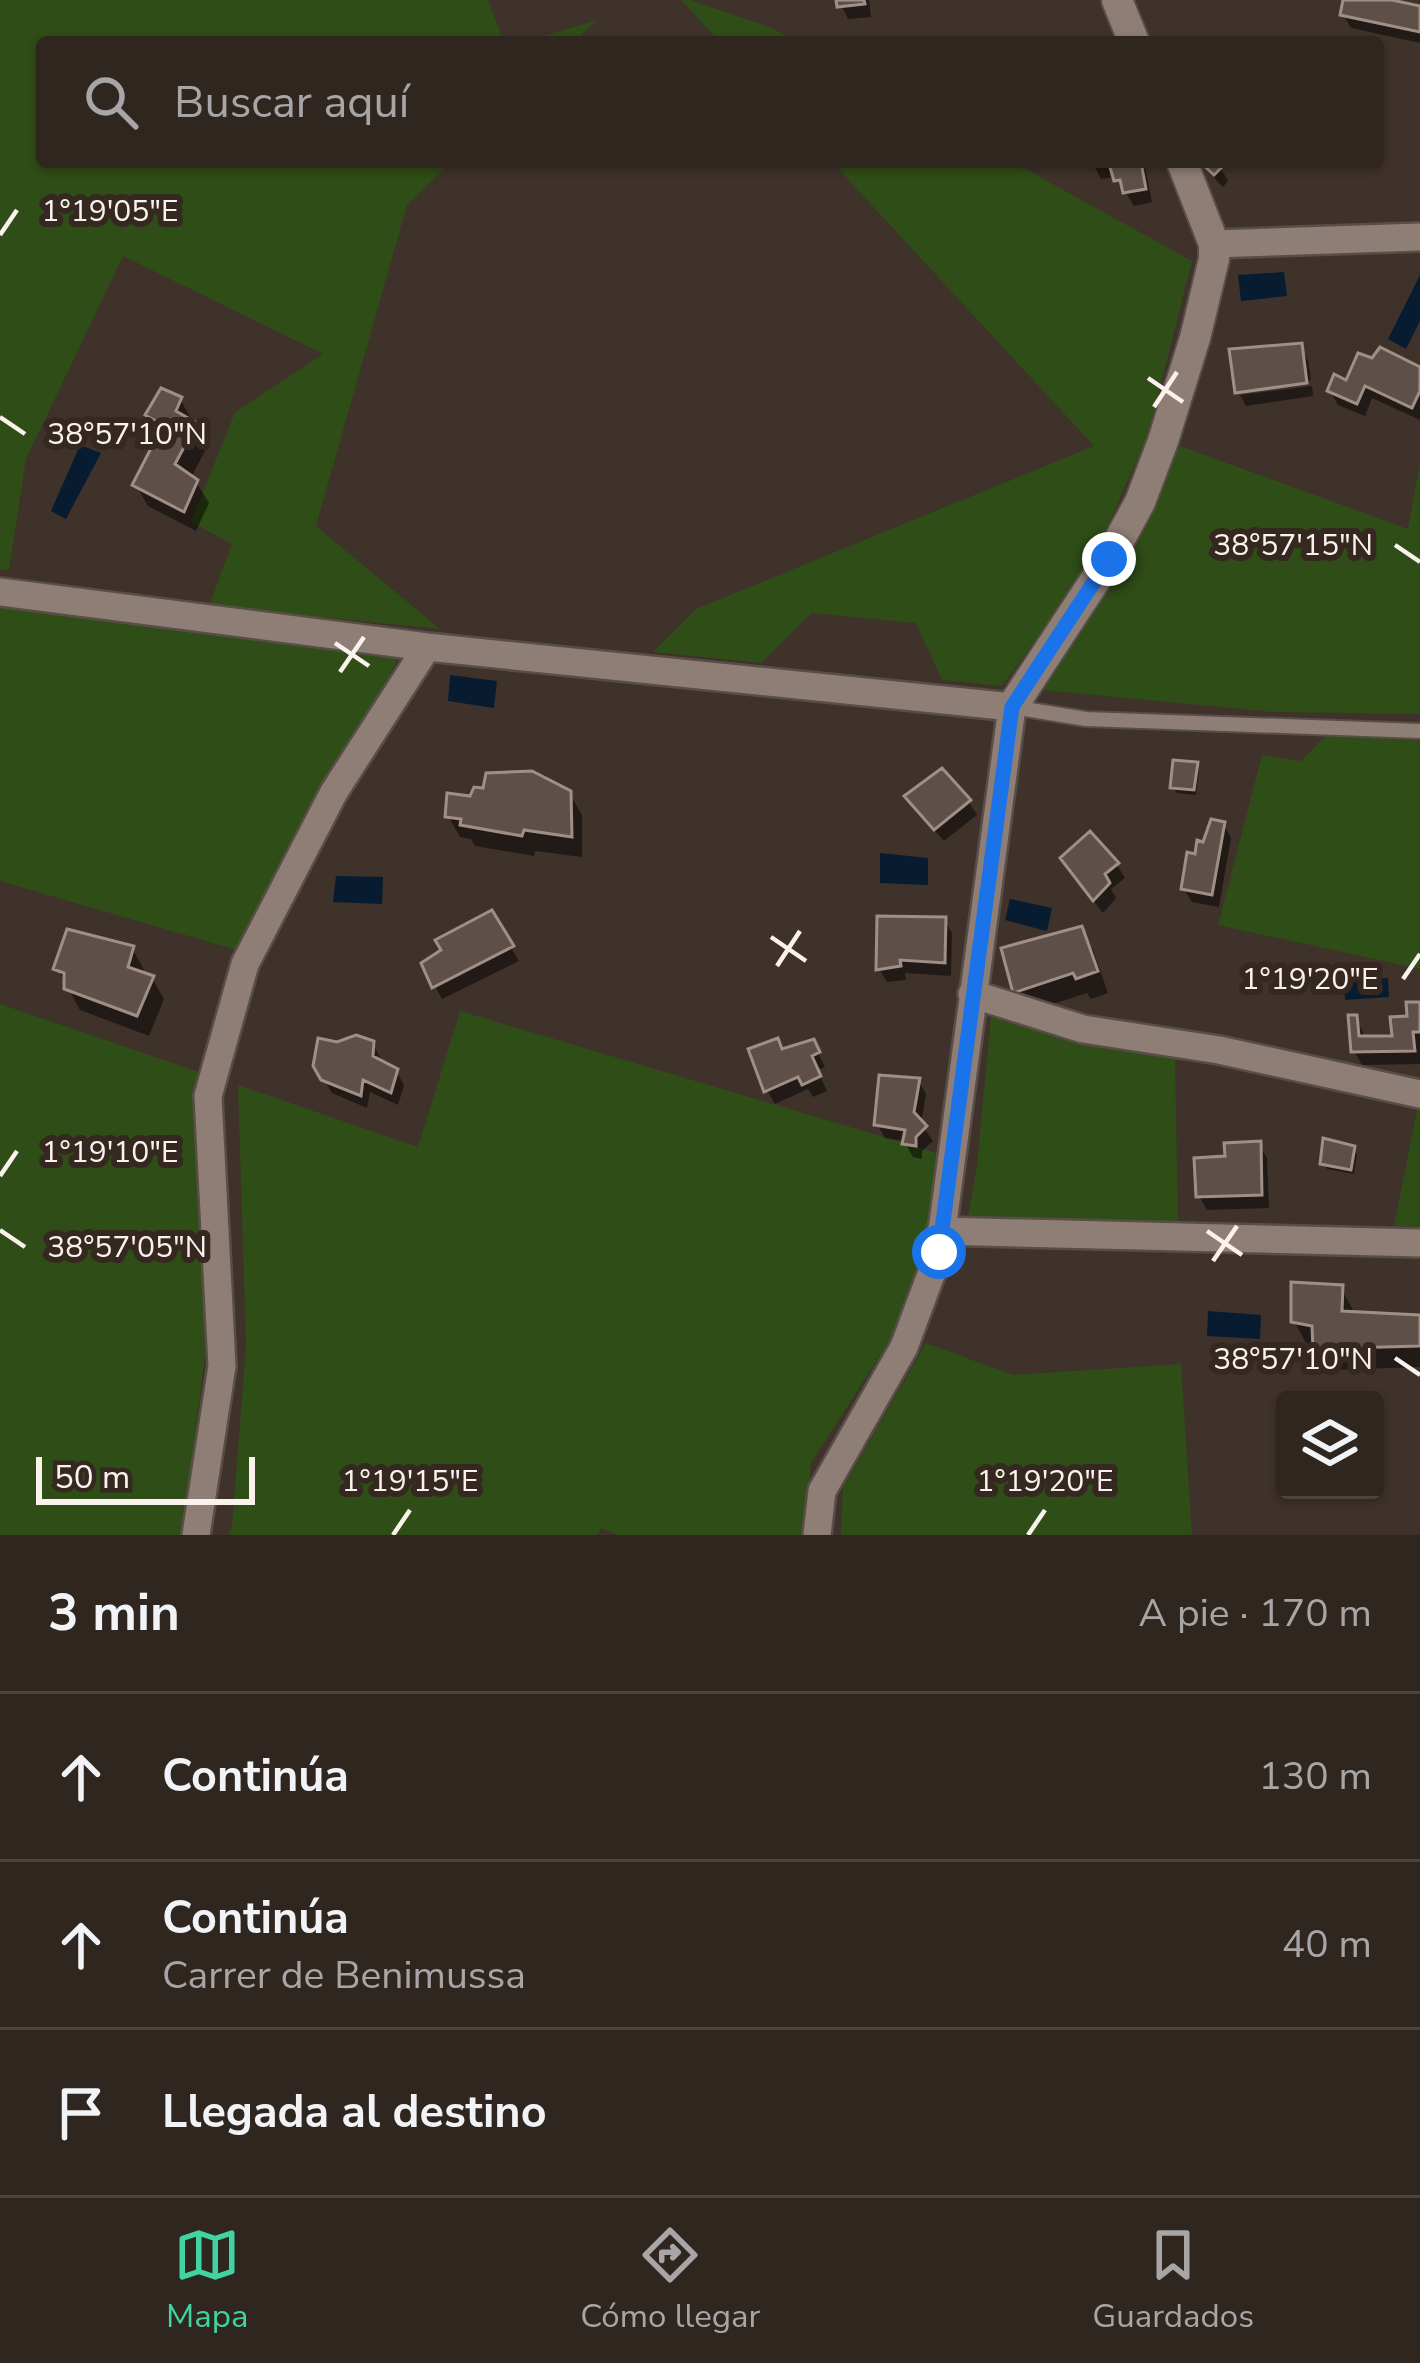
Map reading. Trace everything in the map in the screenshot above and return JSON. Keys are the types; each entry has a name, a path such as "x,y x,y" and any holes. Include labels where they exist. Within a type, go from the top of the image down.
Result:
{"street":[{"path":"1117,0 1131,36"},
{"path":"817,1535 822,1491 904,1347 939,1252 1012,707 1109,559 1140,502 1195,338 1214,244 1184,168"},
{"path":"1214,244 1420,237"},
{"path":"0,592 428,647 1012,707"},
{"path":"196,1535 222,1366 208,1096 245,964 334,792 428,647"},
{"path":"972,994 1083,1029 1219,1050 1420,1094"},
{"path":"941,1231 1420,1243"}],"lane":[{"path":"1012,707 1086,719 1420,731"}],"green space":[{"path":"0,0 488,0 502,36 36,36 36,168 445,168 407,205 316,526 440,629 209,606 232,544 191,522 235,412 323,354 123,256 26,459 9,570 0,569"},
{"path":"681,0 786,36 714,36"},
{"path":"597,20 580,36 544,36"},
{"path":"838,168 1024,168 1192,261 1148,435 1089,568 1002,686 942,680 916,623 811,613 761,663 653,652 696,609 1094,446"},
{"path":"1180,446 1408,529 1420,463 1420,714 1273,712 1043,690"},
{"path":"0,602 403,650 240,951 0,881"},
{"path":"1329,733 1420,741 1420,969 1218,925 1262,755 1301,761"},
{"path":"0,1004 199,1072 205,1355 183,1535 0,1535"},
{"path":"460,1011 941,1154 923,1262 894,1334 811,1463 806,1535 616,1535 602,1528 597,1535 229,1535 246,1346 238,1085 418,1147"},
{"path":"991,1017 1175,1057 1178,1228 967,1222"},
{"path":"1418,1105 1420,1227 1394,1226"},
{"path":"926,1343 1013,1375 1181,1364 1192,1535 841,1535 843,1487"}],"water":[{"path":"1284,272 1287,296 1241,301 1238,275"},
{"path":"1420,275 1420,321 1406,349 1388,339"},
{"path":"80,445 101,453 66,519 51,511"},
{"path":"450,675 497,681 494,708 448,701"},
{"path":"880,853 928,858 928,885 880,883"},
{"path":"336,876 383,877 382,904 333,902"},
{"path":"1010,899 1052,908 1047,931 1005,920"},
{"path":"1388,978 1389,997 1345,1000 1344,981"},
{"path":"1208,1311 1261,1315 1260,1339 1207,1336"}],"building":[{"path":"836,0 864,0 865,4 837,7"},
{"path":"1343,0 1392,0 1420,6 1420,32 1340,15"},
{"path":"1110,168 1142,168 1146,189 1123,193 1120,180 1114,181"},
{"path":"1302,343 1307,383 1235,393 1229,349"},
{"path":"1380,347 1420,367 1420,391 1412,408 1365,386 1357,404 1327,391 1334,374 1346,380 1358,353 1372,358"},
{"path":"161,388 182,397 176,411 197,423 175,464 198,480 184,512 132,485 163,425 145,415"},
{"path":"1173,760 1198,762 1194,790 1170,788"},
{"path":"942,768 971,800 934,830 904,796"},
{"path":"532,771 571,791 572,837 524,830 522,836 460,825 461,819 445,817 447,793 470,796 474,787 483,788 486,773"},
{"path":"1211,819 1225,822 1212,895 1181,889 1187,852 1195,854 1197,840 1203,842"},
{"path":"1090,831 1119,863 1105,874 1110,883 1093,901 1060,858"},
{"path":"492,910 514,946 432,988 421,963 441,950 435,940"},
{"path":"877,916 946,917 945,963 900,960 901,966 876,970"},
{"path":"1082,926 1098,971 1076,979 1073,973 1013,993 1001,948"},
{"path":"67,929 134,946 128,967 154,976 137,1016 64,989 64,973 53,969"},
{"path":"1406,1002 1420,1002 1420,1032 1413,1032 1415,1051 1351,1052 1348,1015 1357,1015 1359,1036 1392,1036 1390,1017 1407,1016"},
{"path":"356,1035 374,1041 373,1056 398,1069 391,1093 363,1080 361,1096 321,1080 313,1066 318,1038 337,1042"},
{"path":"778,1038 782,1049 814,1039 820,1052 812,1056 821,1076 802,1085 798,1077 764,1092 748,1049"},
{"path":"879,1075 920,1078 914,1112 927,1126 916,1137 916,1146 902,1144 905,1130 874,1125"},
{"path":"1323,1138 1355,1146 1351,1170 1320,1164"},
{"path":"1261,1141 1262,1195 1196,1197 1194,1158 1225,1156 1224,1143"},
{"path":"1291,1282 1343,1285 1342,1311 1420,1315 1420,1346 1313,1349 1312,1326 1291,1322"}],"route":[{"path":"939,1252 1012,707 1109,559"}]}
